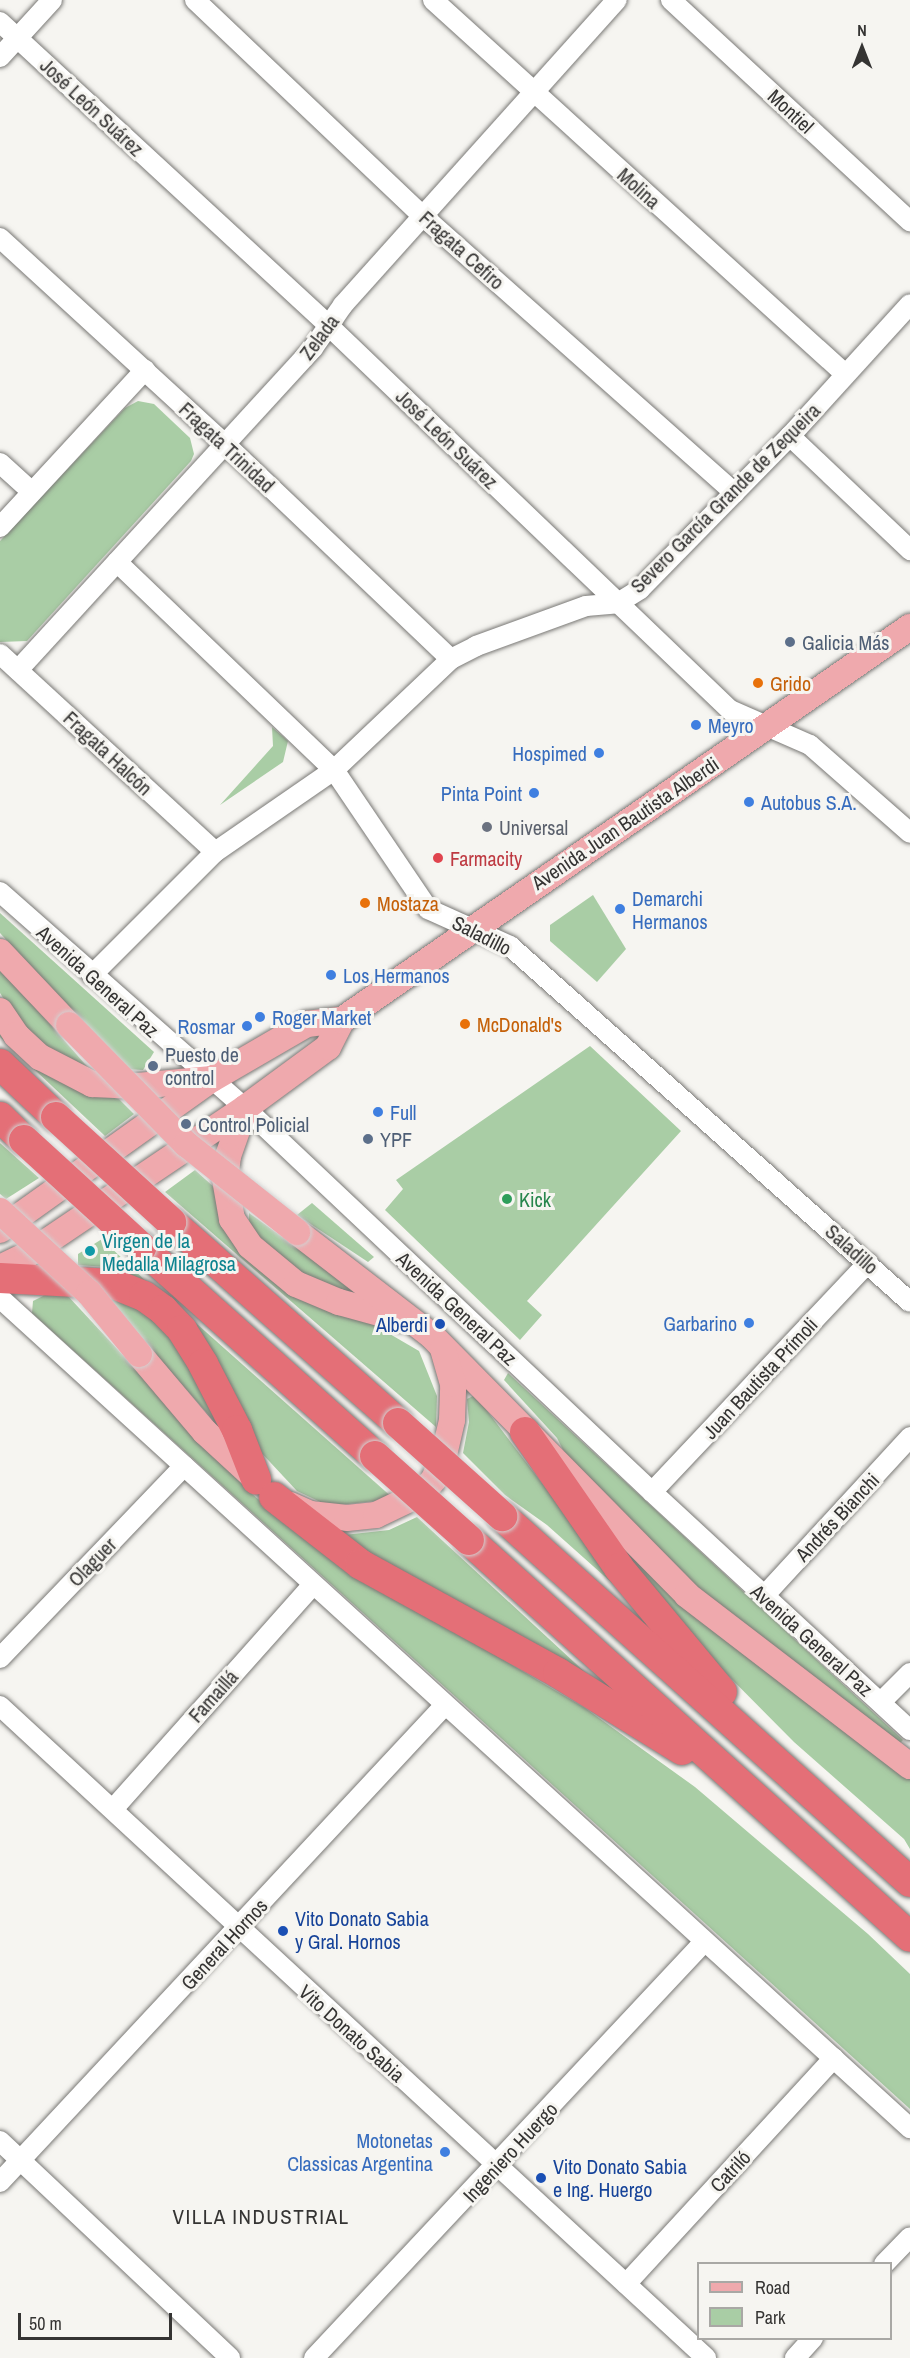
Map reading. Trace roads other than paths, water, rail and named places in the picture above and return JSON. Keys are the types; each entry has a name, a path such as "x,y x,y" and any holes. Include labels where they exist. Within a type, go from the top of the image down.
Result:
{"highway":[{"path":"0,1064 171,1222 910,1882"},
{"path":"0,1117 141,1247 763,1802 910,1938"},
{"path":"0,1278 114,1284 144,1296 163,1310 182,1330 203,1364 265,1488 360,1564 606,1701 763,1802"},
{"path":"525,1432 619,1568 787,1770"}],"main road":[{"name":"Avenida Juan Bautista Alberdi","path":"0,1268 27,1255 245,1108 328,1047 342,1020 910,627"},
{"path":"0,952 186,1144 442,1346 687,1595 910,1766"},
{"path":"0,1011 16,1035 40,1057 92,1084 138,1086 212,1079"},
{"name":"Avenida Juan Bautista Alberdi","path":"0,1230 212,1079 307,1024 342,1020"},
{"path":"245,1108 228,1156 225,1179 232,1219 250,1246 269,1265 296,1284 339,1302 413,1322"},
{"path":"0,1210 89,1293 205,1432 265,1488 310,1514 347,1518 376,1515 422,1493 434,1479 444,1455 453,1413 453,1384 442,1346"}],"street":[{"path":"0,57 52,0"},
{"name":"Fragata Cefiro","path":"195,0 425,218 735,493"},
{"name":"Molina","path":"434,0 533,93 845,374"},
{"name":"Zelada","path":"18,670 225,444 617,0"},
{"name":"Montiel","path":"671,0 910,221"},
{"name":"José León Suárez","path":"0,22 329,326 730,710 765,728 810,746 910,833"},
{"name":"Fragata Trinidad","path":"0,238 225,444 451,659"},
{"name":"Severo García Grande de Zequeira","path":"92,975 215,852 334,770 451,659 476,646 586,606 618,603 640,589 790,436 910,304"},
{"path":"0,527 145,370"},
{"path":"790,436 910,550"},
{"path":"0,463 33,492"},
{"name":"Saladillo","path":"117,562 334,770 428,909 510,946 910,1302"},
{"name":"Fragata Halcón","path":"0,654 215,852"},
{"name":"Avenida General Paz","path":"0,892 245,1108 652,1492 910,1730"},
{"name":"Juan Bautista Prímoli","path":"652,1492 868,1263"},
{"path":"0,1298 703,1943 910,2128"},
{"name":"Andrés Bianchi","path":"764,1596 910,1437"},
{"name":"Olaguer","path":"0,1658 183,1466"},
{"name":"Famaillá","path":"114,1808 313,1585"},
{"path":"880,1702 910,1673"},
{"name":"General Hornos","path":"0,2182 445,1705"},
{"name":"Vito Donato Sabia","path":"0,1706 114,1808 238,1929 499,2164 706,2358"},
{"name":"Ingeniero Huergo","path":"314,2358 499,2164 703,1943"},
{"name":"Catriló","path":"626,2284 834,2058"},
{"path":"0,2141 230,2358"},
{"path":"887,2262 910,2237"},
{"path":"795,2358 811,2340"}],"place":[{"name":"Galicia Más","path":"790,642"},
{"name":"Grido","path":"758,683"},
{"name":"Meyro","path":"696,725"},
{"name":"Hospimed","path":"599,753"},
{"name":"Pinta Point","path":"534,793"},
{"name":"Autobus S.A.","path":"749,802"},
{"name":"Universal","path":"487,827"},
{"name":"Farmacity","path":"438,858"},
{"name":"Mostaza","path":"365,903"},
{"name":"Demarchi Hermanos","path":"620,909"},
{"name":"Los Hermanos","path":"331,975"},
{"name":"Roger Market","path":"260,1017"},
{"name":"McDonald's","path":"465,1024"},
{"name":"Rosmar","path":"247,1026"},
{"name":"Puesto de control","path":"153,1066"},
{"name":"Full","path":"378,1112"},
{"name":"Control Policial","path":"186,1124"},
{"name":"YPF","path":"368,1139"},
{"name":"Kick","path":"507,1199"},
{"name":"Virgen de la Medalla Milagrosa","path":"90,1251"},
{"name":"Garbarino","path":"749,1323"},
{"name":"Alberdi","path":"440,1324"},
{"name":"Vito Donato Sabia y Gral. Hornos","path":"283,1931"},
{"name":"Motonetas Classicas Argentina","path":"445,2152"},
{"name":"Vito Donato Sabia e Ing. Huergo","path":"541,2178"}],"district":[{"name":"VILLA INDUSTRIAL","path":"261,2217"}]}
